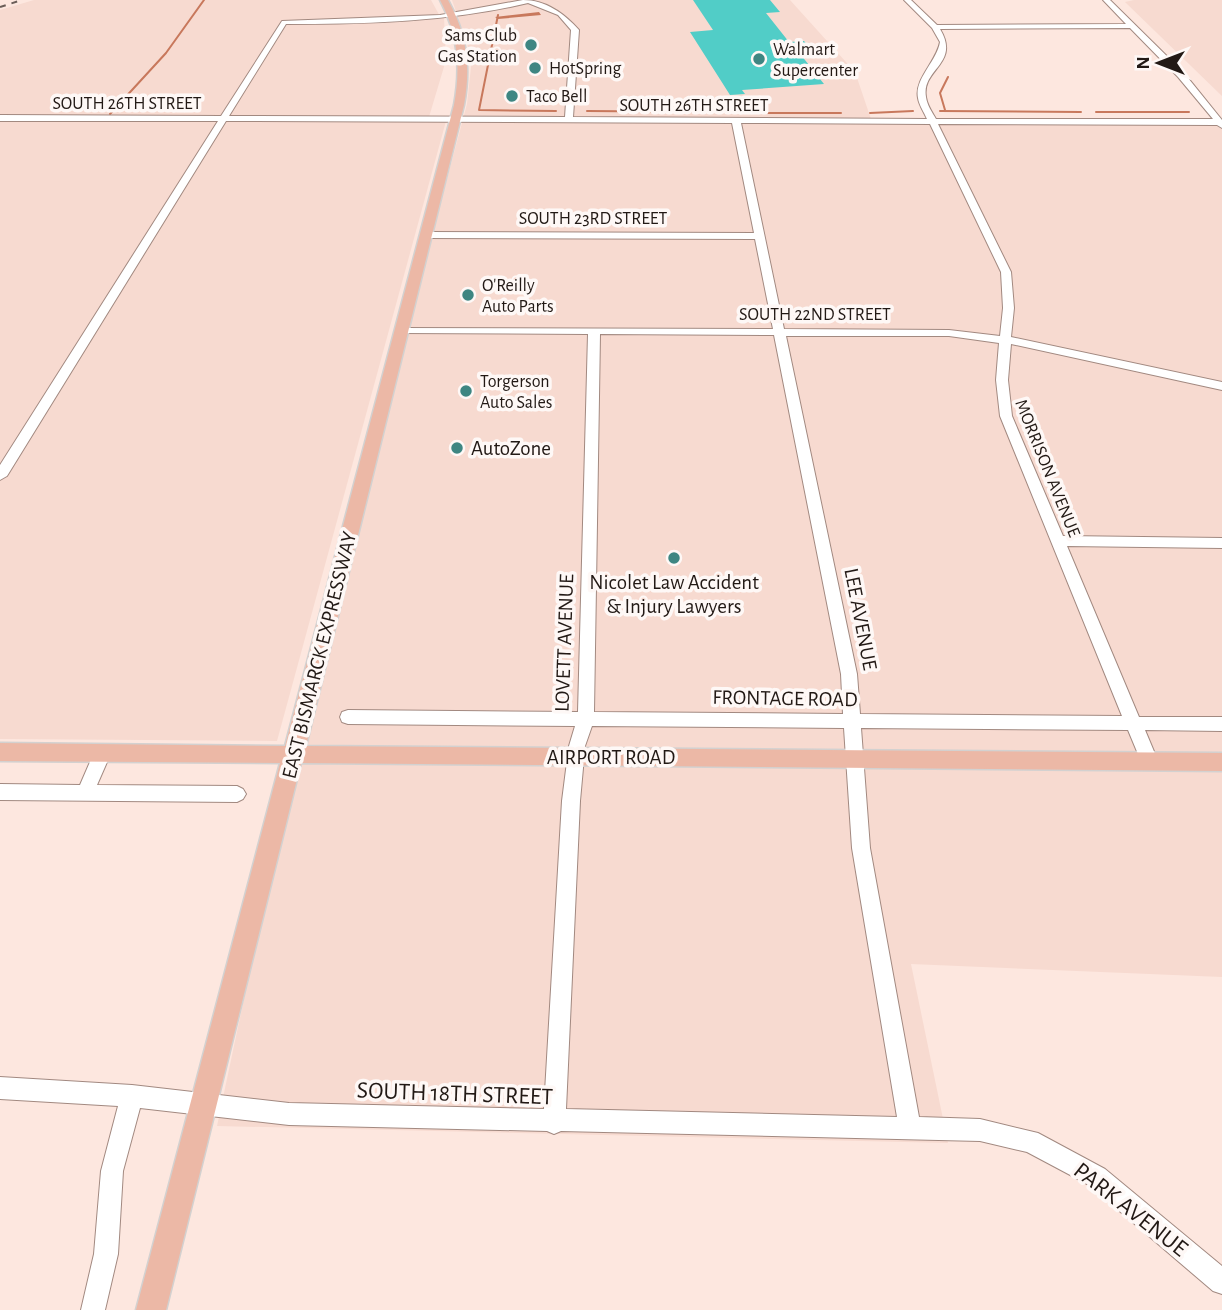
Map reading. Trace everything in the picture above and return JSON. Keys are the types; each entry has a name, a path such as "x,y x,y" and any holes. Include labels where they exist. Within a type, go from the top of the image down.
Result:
{"main road":[{"name":"EAST BISMARCK EXPRESSWAY","path":"151,1310 455,120 462,88 464,57 452,14 444,0"},
{"name":"AIRPORT ROAD","path":"0,752 1222,762"}],"street":[{"path":"0,476 284,22 353,22 452,14 497,9 529,0 558,13 575,30 569,120"},
{"path":"908,0 935,27 1133,26"},
{"path":"1106,0 1181,75 1220,124"},
{"name":"MORRISON AVENUE","path":"935,27 945,46 921,93 1004,264 1009,292 1000,374 1003,406 1149,761"},
{"name":"SOUTH 26TH STREET","path":"0,118 1220,124"},
{"name":"LEE AVENUE","path":"736,121 846,656 854,721 862,848 910,1130"},
{"name":"SOUTH 23RD STREET","path":"426,235 761,236"},
{"name":"SOUTH 22ND STREET","path":"401,330 935,332 1004,339 1222,386"},
{"name":"LOVETT AVENUE","path":"554,1123 576,756 586,718 594,330"},
{"path":"1058,541 1222,543"},
{"name":"FRONTAGE ROAD","path":"348,717 1222,724"},
{"path":"85,793 102,753"},
{"path":"0,792 237,794"},
{"name":"SOUTH 18TH STREET","path":"0,1088 132,1096 289,1114 554,1123 910,1130"},
{"path":"93,1310 106,1254 112,1171 132,1096"},
{"name":"PARK AVENUE","path":"910,1130 980,1130 1030,1141 1097,1177 1222,1282"}],"shaded area":[{"path":"34,0 431,0 441,18 444,17 446,60 429,117 0,115 0,10"},
{"path":"452,0 790,0 855,72 871,119 1222,119 1222,977 911,964 948,1143 217,1126 260,923 420,280 467,104 472,58"},
{"path":"1222,0 1222,96 1125,2"},
{"path":"0,120 446,121 277,741 0,739"}],"building":[{"name":"Walmart Supercenter","path":"693,0 770,0 780,12 766,13 789,42 804,41 815,54 801,55 824,84 742,90 745,94 730,95 690,32 713,30"}],"waterway":[{"path":"110,114 166,53 204,0"},
{"path":"498,17 539,14"},
{"path":"498,15 479,110 556,111"},
{"path":"945,110 940,93 948,77"},
{"path":"587,111 716,112"},
{"path":"870,113 913,111"},
{"path":"940,111 1081,112"},
{"path":"1096,112 1189,112"},
{"path":"750,113 841,113"}],"railway":[{"path":"0,7 22,0"}],"place":[{"name":"Sams Club Gas Station","path":"531,45"},
{"name":"Walmart Supercenter","path":"759,59"},
{"name":"HotSpring","path":"535,68"},
{"name":"Taco Bell","path":"512,96"},
{"name":"O'Reilly Auto Parts","path":"468,295"},
{"name":"Torgerson Auto Sales","path":"466,391"},
{"name":"AutoZone","path":"457,448"},
{"name":"Nicolet Law Accident & Injury Lawyers","path":"674,558"}]}
